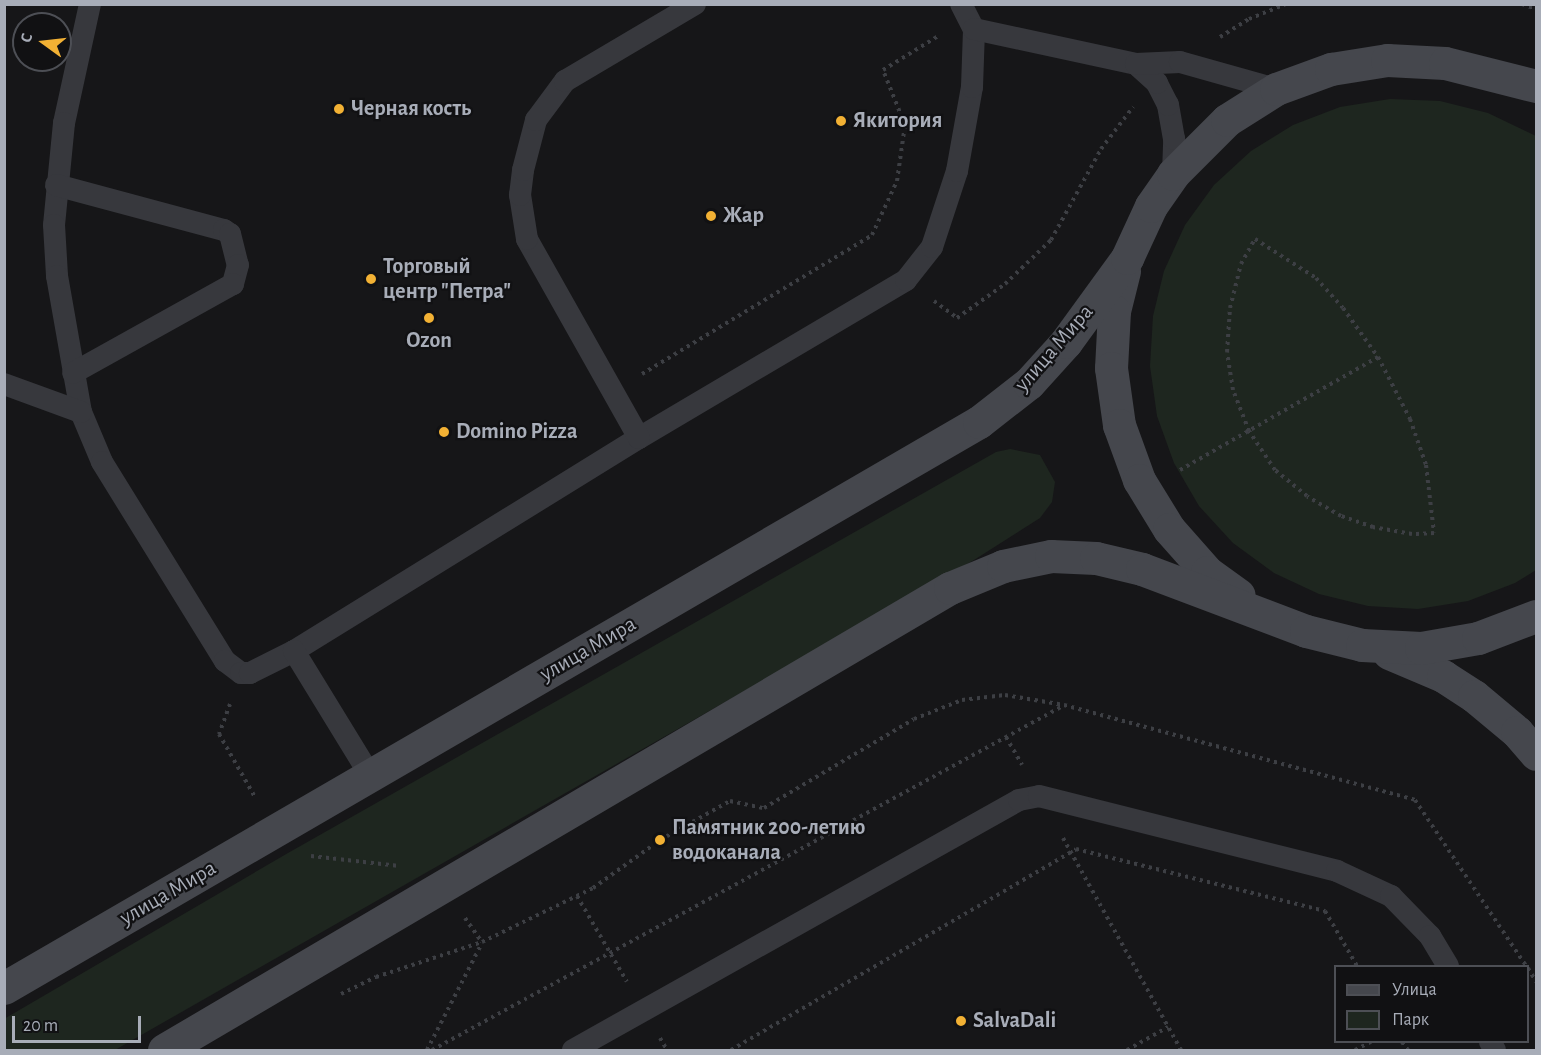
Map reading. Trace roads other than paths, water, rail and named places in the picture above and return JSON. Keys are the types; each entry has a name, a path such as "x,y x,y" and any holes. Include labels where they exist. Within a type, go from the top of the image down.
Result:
{"main road":[{"name":"улица Мира","path":"1306,631 1254,607 1207,572 1169,529 1145,490 1119,425 1112,368 1114,310 1127,258 1151,206 1173,174 1227,120 1276,89 1331,69 1387,60 1445,63 1536,86"},
{"name":"улица Мира","path":"1501,76 1536,92"},
{"name":"улица Мира","path":"4,988 979,422 1029,383 1066,342 1127,258"},
{"name":"улица Мира","path":"164,1050 446,888 619,780 950,588 1003,566 1051,556 1096,558 1142,569 1306,631 1362,645 1420,648 1478,638 1536,616"},
{"path":"1362,645 1408,659 1443,676 1517,732 1536,754"}],"lane":[{"path":"90,4 75,59 56,185 57,276 81,412 102,462 225,661 241,673 260,670 294,651 639,438 906,280 932,247 957,171 972,87 968,17 1136,64 1180,62 1276,89"},
{"path":"639,438 527,239 520,195 528,145 545,106 565,81 695,4"},
{"path":"1136,64 1156,83 1168,105 1174,139 1173,174"},
{"path":"56,185 224,230 230,234 238,265 233,284 73,373"},
{"path":"4,384 81,412"},
{"path":"294,651 370,775"},
{"path":"573,1050 1019,800 1039,796 1337,872 1391,896 1430,936 1447,965"}],"place":[{"name":"Черная кость","path":"339,109"},
{"name":"Якитория","path":"841,121"},
{"name":"Жар","path":"711,216"},
{"name":"Торговый центр \"Петра\"","path":"371,279"},
{"name":"Ozon","path":"429,318"},
{"name":"Domino Pizza","path":"444,432"},
{"name":"Памятник 200-летию водоканала","path":"660,840"},
{"name":"SalvaDali","path":"961,1021"}]}
